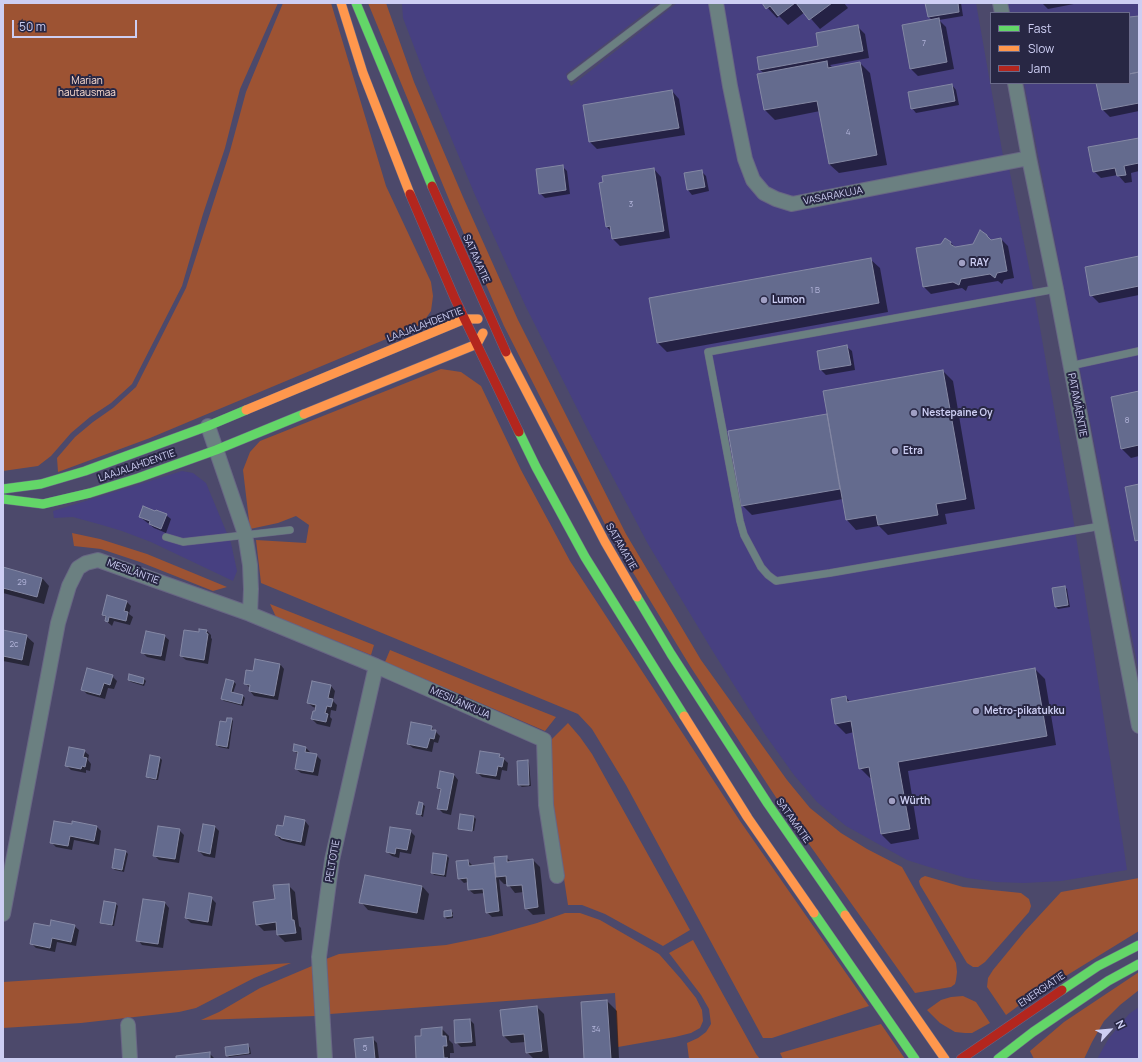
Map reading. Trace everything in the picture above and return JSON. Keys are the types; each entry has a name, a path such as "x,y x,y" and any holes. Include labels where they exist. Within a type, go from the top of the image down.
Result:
{"main road":[{"path":"341,3 363,73 406,184 465,319 536,467 593,570 748,818 915,1059"},
{"name":"SATAMATIE","path":"356,3 428,176 507,354 601,536 671,654 768,804 945,1059"},
{"name":"LAAJALAHDENTIE","path":"3,489 41,484 85,471 208,426 465,319 492,319"},
{"path":"477,344 492,319"},
{"name":"LAAJALAHDENTIE","path":"3,499 43,504 90,493 216,450 477,344"},
{"name":"ENERGIATIE","path":"961,1059 1098,966 1139,945"},
{"path":"998,1059 1033,1032 1108,981 1139,964"}],"street":[{"name":"VASARAKUJA","path":"716,3 730,86 745,159 753,180 764,193 770,196 792,204 1029,158"},
{"name":"PATAMÄENTIE","path":"1015,84 1056,289 1139,726"},
{"path":"208,426 245,534 250,565 250,614"},
{"name":"MESILÄNTIE","path":"3,914 58,622 69,586 78,568 86,563 98,560 250,614"},
{"name":"MESILÄNKUJA","path":"250,614 376,666 544,740 546,805 557,876"},
{"name":"PELTOTIE","path":"325,1059 319,957 332,860 376,666"},
{"path":"128,1025 130,1059"}],"lane":[{"path":"572,77 668,3"},
{"path":"1056,289 708,352 721,421 740,521 744,534 761,567 776,581 838,572 1101,526"},
{"path":"1070,366 1139,351"},
{"path":"166,537 183,542 290,530"}],"shaded area":[{"path":"402,3 658,3 566,74 571,86 677,3 710,3 740,163 748,185 760,199 773,206 794,211 1009,168 1032,282 1073,517 1127,870 1061,881 1024,883 996,882 967,878 907,860 846,826 817,802 794,775 764,733 648,544 589,432 526,307 475,195 426,78 403,18"},
{"path":"722,3 976,3 1003,156 794,198 777,193 766,187 757,175 752,159 736,85"},
{"path":"1008,3 1139,3 1139,673 1024,84 1130,84 1130,12 1010,12"},
{"path":"182,471 193,473 206,483 231,543 237,571 233,581 151,542 122,531 73,517 54,518 53,511"},
{"path":"1139,1007 1139,1059 1097,1059 1109,1038 1129,1014"}],"green space":[{"name":"Marian hautausmaa","path":"3,3 278,3 240,89 225,148 203,214 182,286 132,384 111,403 90,417 71,433 51,456 38,466 3,471"},
{"path":"283,3 331,3 386,186 431,282 433,296 431,311 422,324 150,438 58,472 57,458 75,437 113,408 136,387 186,288 230,151 246,92"},
{"path":"368,3 386,3 414,82 518,320 626,534 701,660 787,780 810,808 841,833 867,849 902,867 956,963 956,980 955,984 951,987 915,993 779,802 690,666 612,538 504,326 450,202"},
{"path":"441,369 461,372 481,386 521,470 570,561 740,821 869,1006 772,1038 763,1038 626,785 592,729 578,714 261,583 256,540 306,543 309,525 296,516 278,523 250,529 243,470 250,452 260,441"},
{"path":"72,533 100,539 147,554 227,587 213,591 140,562 101,549 74,546"},
{"path":"270,604 374,645 371,655 276,617"},
{"path":"390,650 556,717 545,731 385,662"},
{"path":"568,723 592,754 690,930 663,946 605,914 582,905 568,905 552,800 550,741"},
{"path":"925,876 963,887 1021,893 1029,899 1031,906 1029,912 985,962 978,967 973,967 967,963 920,885 919,881"},
{"path":"1139,878 1139,931 1025,1001 1006,1015 987,987 988,978 1025,931 1061,892"},
{"path":"565,913 580,913 600,920 659,954 696,998 702,1010 703,1021 700,1028 691,1033 675,1037 618,1047 615,993 330,1014 326,959 339,954 446,945 490,936 537,923"},
{"path":"693,940 760,1059 689,1059 687,1043 706,1032 711,1024 709,1009 701,995 669,953"},
{"path":"291,963 254,978 196,1008 179,1012 81,1023 3,1028 3,982"},
{"path":"312,966 315,1016 201,1020 219,1012 260,988"},
{"path":"1139,972 1139,990 1120,1005 1104,1021 1084,1059 1034,1059 1030,1051 1064,1022"},
{"path":"963,996 976,1002 990,1023 972,1033 955,1032 940,1023 927,1010 941,1000"},
{"path":"881,1024 905,1059 783,1059 780,1053"}],"building":[{"path":"762,3 795,3 778,16 770,6 766,9"},
{"path":"796,3 832,3 809,20"},
{"path":"925,3 958,3 959,12 928,17"},
{"path":"1139,16 1139,72 1130,74 1130,17"},
{"path":"939,18 947,62 910,69 902,25"},
{"path":"858,25 863,51 759,70 757,57 818,46 816,33"},
{"path":"827,61 828,68 860,62 877,155 829,164 817,101 764,110 757,74"},
{"path":"1139,72 1139,103 1102,110 1096,84 1130,84 1130,74"},
{"path":"952,84 955,101 911,109 908,92"},
{"path":"672,90 679,128 589,142 583,105"},
{"path":"1139,138 1139,163 1124,166 1126,175 1117,176 1115,168 1093,172 1088,147"},
{"path":"563,165 566,190 539,194 536,169"},
{"path":"654,168 664,231 612,239 610,226 606,227 599,183 603,182 602,176"},
{"path":"702,170 705,187 687,190 684,173"},
{"name":"RAY","path":"980,230 991,240 1001,238 1007,271 997,273 995,278 990,274 961,279 959,285 953,282 923,287 916,248 941,244 945,238 955,247 973,244"},
{"path":"1139,256 1139,286 1090,296 1085,267"},
{"name":"Lumon","path":"871,258 879,303 657,343 649,298"},
{"path":"847,345 851,365 820,370 817,351"},
{"name":"Etra","path":"943,370 966,499 936,504 938,515 878,525 876,515 846,520 823,391"},
{"path":"1139,391 1139,445 1121,449 1111,397"},
{"path":"827,414 840,489 741,506 728,431"},
{"path":"1139,484 1139,540 1135,541 1125,487"},
{"path":"143,506 167,514 161,529 149,524 150,521 139,517"},
{"path":"3,567 42,578 37,597 3,588"},
{"path":"1065,586 1068,605 1055,607 1052,588"},
{"path":"107,595 127,601 124,611 128,612 126,621 109,617 108,622 105,621 106,616 102,615"},
{"path":"199,629 207,630 206,633 208,634 204,660 180,656 184,630 199,632"},
{"path":"3,630 27,635 22,660 3,656"},
{"path":"146,631 165,635 161,656 141,653"},
{"path":"255,659 280,664 274,696 249,691 250,685 244,684 246,670 253,671"},
{"path":"87,668 113,675 110,685 104,683 100,695 81,690"},
{"path":"1035,668 1047,736 898,762 910,829 881,834 869,767 859,769 851,721 835,724 831,699 846,696 847,702"},
{"path":"129,674 144,678 143,684 128,680"},
{"path":"226,679 234,681 231,692 243,695 241,704 221,699"},
{"path":"312,681 331,685 328,698 333,699 331,707 327,706 325,713 328,714 326,722 311,719 316,705 307,703"},
{"path":"227,718 232,718 227,747 216,745 220,721 226,722"},
{"path":"411,722 432,726 431,730 436,730 434,739 430,738 427,748 407,744"},
{"path":"294,744 306,747 305,752 317,754 313,772 295,769 298,752 293,751"},
{"path":"69,747 85,750 83,757 87,758 85,767 82,766 81,769 65,766"},
{"path":"480,751 500,754 499,757 504,758 502,767 498,766 496,776 476,773"},
{"path":"150,755 160,757 156,779 146,777"},
{"path":"528,760 529,785 518,785 517,761"},
{"path":"440,771 454,774 447,810 437,809 441,789 437,788"},
{"path":"419,802 423,803 421,815 416,814"},
{"path":"460,814 474,816 472,831 458,829"},
{"path":"285,816 305,820 301,842 281,838 275,835 277,825 283,826"},
{"path":"54,821 72,824 72,821 97,826 94,841 70,836 68,846 50,843"},
{"path":"203,824 215,826 210,854 198,851"},
{"path":"158,826 180,829 175,859 153,856"},
{"path":"390,827 411,830 407,850 396,848 395,854 386,852"},
{"path":"115,849 126,851 122,870 112,868"},
{"path":"433,853 447,855 444,875 431,873"},
{"path":"507,856 507,862 533,859 538,907 525,909 522,885 507,886 506,876 496,877 494,857"},
{"path":"468,860 469,866 494,863 499,911 486,913 483,889 468,890 467,878 458,879 456,861"},
{"path":"365,875 422,886 417,913 359,903"},
{"path":"289,884 292,920 294,920 296,933 277,935 276,922 256,925 253,902 275,899 273,885"},
{"path":"189,893 212,897 208,922 185,918"},
{"path":"143,899 165,902 158,944 136,941"},
{"path":"104,901 116,903 112,925 100,923"},
{"path":"451,910 452,916 444,917 444,911"},
{"path":"51,920 75,925 71,942 52,938 50,948 30,944 34,923 50,926"},
{"path":"607,1000 611,1059 584,1059 581,1002"},
{"path":"537,1006 542,1051 526,1053 524,1034 503,1036 500,1010"},
{"path":"470,1019 472,1042 455,1043 454,1020"},
{"path":"442,1027 442,1036 446,1036 447,1046 443,1046 444,1058 448,1059 416,1059 415,1036 421,1036 421,1029"},
{"path":"373,1037 375,1059 356,1059 354,1039"},
{"path":"248,1044 249,1053 226,1056 225,1047"},
{"path":"210,1052 210,1059 176,1059 176,1056"}],"traffic: fast":[{"path":"356,3 432,186"},
{"path":"3,489 41,484 85,471 208,426 246,410"},
{"path":"3,499 43,504 90,493 138,478 216,450 304,414"},
{"path":"519,432 536,467 585,557 684,716"},
{"path":"637,597 671,654 768,804 845,915"},
{"path":"814,913 915,1059"},
{"path":"1062,990 1098,966 1139,945"},
{"path":"998,1059 1033,1032 1108,981 1139,964"}],"traffic: slow":[{"path":"341,3 363,73 410,194"},
{"path":"246,410 465,319 478,319"},
{"path":"304,414 477,344 483,333"},
{"path":"506,352 605,542 637,597"},
{"path":"684,716 748,818 814,913"},
{"path":"845,915 945,1059"}],"traffic: jam":[{"path":"432,186 506,352"},
{"path":"410,194 455,299 519,432"},
{"path":"961,1059 1062,990"}],"place":[{"name":"RAY","path":"962,263"},
{"name":"Lumon","path":"764,300"},
{"name":"Nestepaine Oy","path":"914,413"},
{"name":"Etra","path":"895,451"},
{"name":"Metro-pikatukku","path":"976,711"},
{"name":"Würth","path":"892,801"}]}
